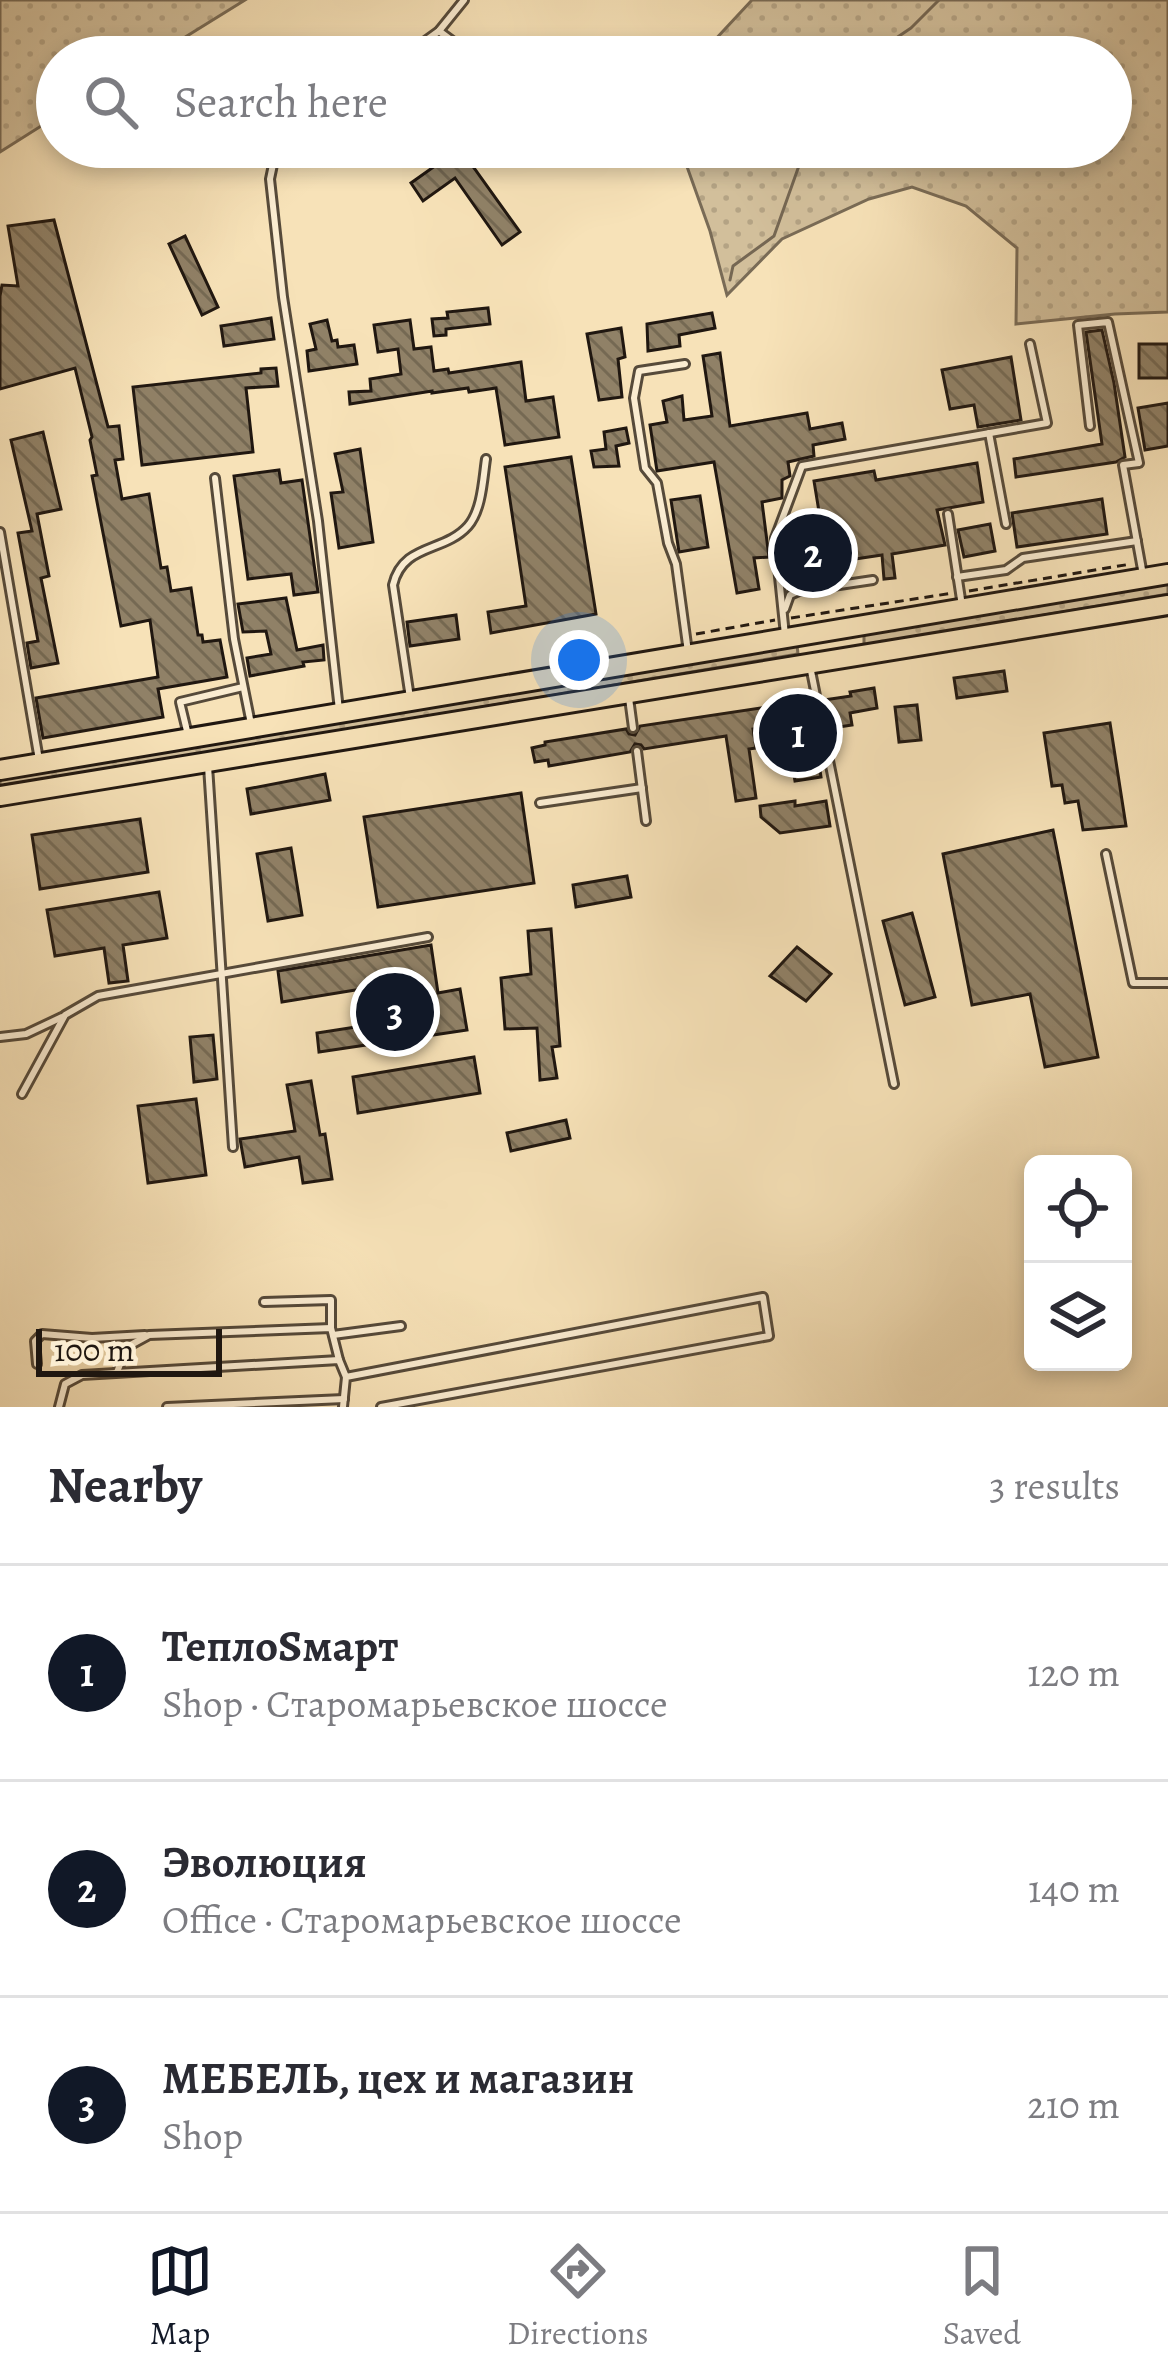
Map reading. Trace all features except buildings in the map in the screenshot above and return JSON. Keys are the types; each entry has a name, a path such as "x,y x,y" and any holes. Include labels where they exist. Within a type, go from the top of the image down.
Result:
{"main road":[{"path":"0,770 688,656 784,629 827,633 961,601 1142,570 1168,574"},
{"path":"0,796 1168,605"},
{"path":"827,633 833,659"}],"lane":[{"path":"432,36 464,0"},
{"path":"439,31 446,36"},
{"path":"272,168 284,297 318,521 339,714"},
{"path":"1090,426 1078,325 1108,322 1139,463 1124,465 1142,570"},
{"path":"784,629 775,538 802,466 1046,423 1030,344"},
{"path":"685,364 639,371 634,398 645,468 657,483 676,564 688,656"},
{"path":"989,433 1006,524"},
{"path":"410,702 393,585 396,571 414,553 443,543 469,525 486,459"},
{"path":"215,478 234,639 252,729"},
{"path":"948,514 961,601"},
{"path":"0,532 39,764"},
{"path":"958,577 1006,570 1023,558 1137,541"},
{"path":"784,629 790,595 873,580"},
{"path":"810,663 894,1084"},
{"path":"189,739 180,702 243,687"},
{"path":"629,694 633,728"},
{"path":"637,751 646,821"},
{"path":"208,763 233,1147"},
{"path":"540,803 642,788"},
{"path":"1106,854 1133,983 1168,983"},
{"path":"0,1037 26,1034 98,996 428,938"},
{"path":"22,1094 65,1015"},
{"path":"346,1377 763,1297 769,1336 381,1407"},
{"path":"167,1407 343,1403 346,1377 332,1331 331,1300 264,1302"},
{"path":"37,1364 35,1340 42,1334 92,1338 401,1326"},
{"path":"117,1373 127,1347 149,1334"},
{"path":"59,1407 65,1384 82,1375 339,1360"}],"path":[{"path":"784,629 1142,570"}],"shaded area":[{"path":"0,0 245,0 187,36 36,36 36,129 0,152"},
{"path":"752,0 1168,0 1168,312 1016,324 1017,248 966,206 912,187 869,199 782,239 727,295 688,168 1132,168 1132,36 719,36"},
{"path":"1168,583 1168,594 864,643 864,634"},
{"path":"797,645 798,654 0,788 0,777"}],"waterway":[{"path":"899,36 939,0"},
{"path":"730,280 733,266 774,236 798,168"}],"place":[{"name":"Эволюция","path":"813,553"},
{"name":"ТеплоSмарт","path":"798,733"},
{"name":"МЕБЕЛЬ, цех и магазин","path":"395,1012"}]}
